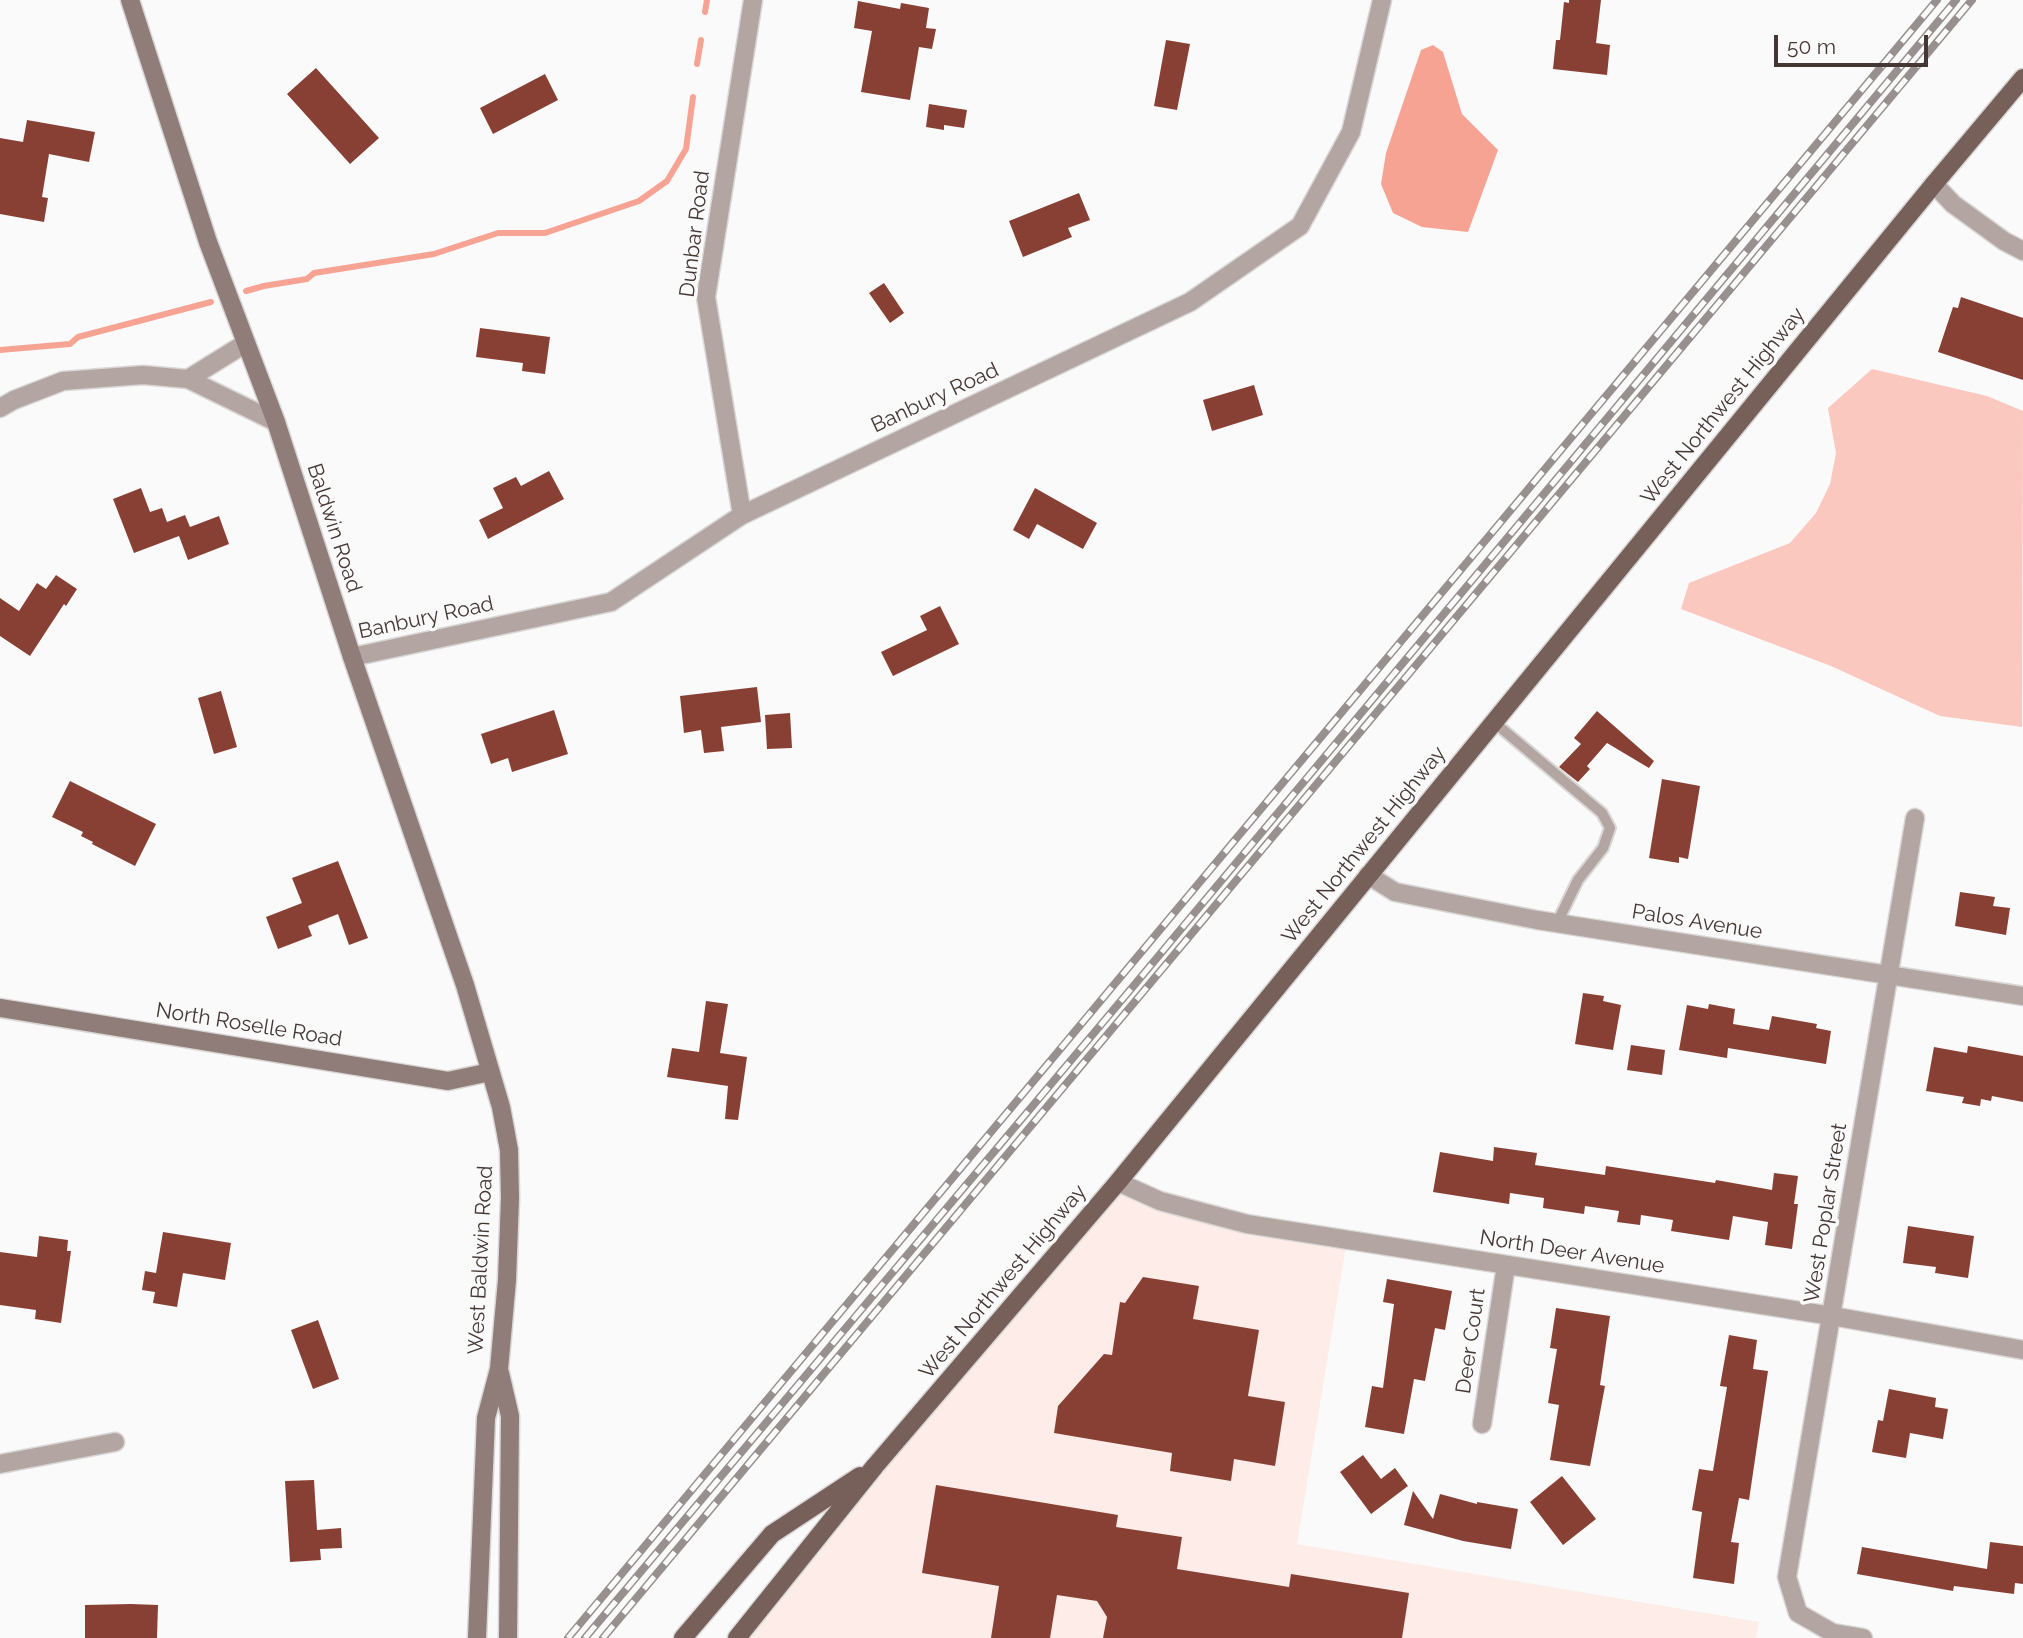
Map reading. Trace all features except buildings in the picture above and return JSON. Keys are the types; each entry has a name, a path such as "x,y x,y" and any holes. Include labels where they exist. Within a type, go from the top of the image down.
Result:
{"main road":[{"name":"Baldwin Road","path":"130,0 208,242 276,422 352,657 465,985 490,1072"},
{"name":"West Northwest Highway","path":"737,1638 875,1466 1118,1182 2023,78"},
{"name":"North Roselle Road","path":"0,1008 448,1081 490,1072"},
{"name":"West Baldwin Road","path":"477,1638 486,1418 499,1369 507,1280 510,1198 509,1150 502,1107 490,1072"},
{"name":"West Baldwin Road","path":"499,1369 510,1416 508,1638"},
{"path":"683,1638 772,1534 875,1466"}],"street":[{"name":"Dunbar Road","path":"742,515 706,297 753,0"},
{"name":"Banbury Road","path":"352,657 611,602 742,515 1190,302 1300,226 1351,132 1382,10 1382,0"},
{"path":"1934,184 1953,204 2004,241 2023,251"},
{"path":"188,379 246,343"},
{"path":"0,408 63,381 143,376 188,379 276,422"},
{"name":"West Poplar Street","path":"1863,1638 1833,1633 1798,1614 1787,1577 1915,818"},
{"name":"Palos Avenue","path":"1368,875 1395,892 1557,923 2023,996"},
{"name":"North Deer Avenue","path":"1118,1182 1160,1200 1247,1224 1832,1316 2023,1350"},
{"name":"Deer Court","path":"1482,1423 1506,1265"},
{"path":"0,1464 115,1442"}],"lane":[{"path":"1495,723 1602,813 1610,828 1603,848 1578,880 1557,923"}],"shaded area":[{"path":"1433,45 1443,52 1462,114 1498,150 1468,232 1422,227 1393,213 1381,184 1386,153 1421,50"},
{"path":"1872,369 1987,396 2023,411 2022,727 1940,716 1831,666 1681,609 1689,583 1790,543 1816,513 1830,484 1836,453 1828,408"},
{"path":"1118,1182 1160,1201 1347,1240 1297,1544 1759,1622 1756,1638 737,1638"}],"waterway":[{"path":"705,12 707,0"},
{"path":"697,64 701,40"},
{"path":"246,291 307,279 314,273 434,254 498,233 545,233 639,201 667,181 686,149 693,97"},
{"path":"0,350 70,344 78,337 211,302"}],"railway":[{"path":"568,1638 1937,0"},
{"path":"585,1638 1136,983 1956,0"},
{"path":"603,1638 1972,0"}]}
